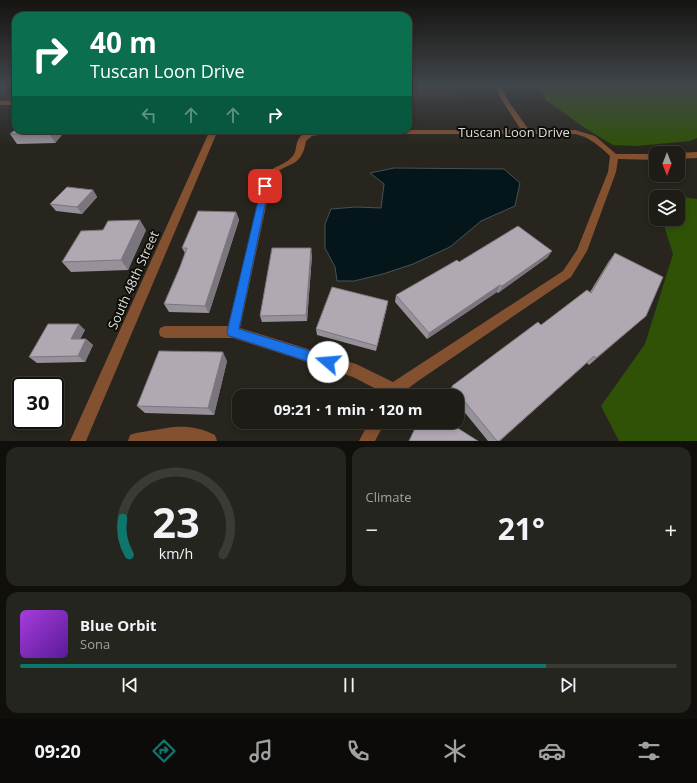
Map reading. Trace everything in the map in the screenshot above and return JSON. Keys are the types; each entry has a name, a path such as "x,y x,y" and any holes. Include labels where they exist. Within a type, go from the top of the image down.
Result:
{"street":[{"path":"508,106 526,131"},
{"name":"Tuscan Loon Drive","path":"412,132 575,132 585,134 598,140 614,156"},
{"name":"South 48th Street","path":"78,441 212,134"},
{"name":"Tuscan Loon Drive","path":"233,332 268,178 272,170 295,160 299,154 302,140 310,134"},
{"path":"685,156 697,155"},
{"path":"398,389 567,274 582,251 612,172 614,156 649,157"},
{"path":"166,332 233,332 356,371 385,389"},
{"path":"367,441 373,429"},
{"path":"136,441 183,434 205,438 209,441"}],"green space":[{"path":"553,106 697,106 697,138 690,141 637,146 613,145 585,128"},
{"path":"685,197 697,199 697,441 619,441 601,406 645,344 673,254 664,226 685,226"}],"shaded area":[{"path":"394,168 504,169 520,183 515,206 481,221 450,247 413,264 383,274 354,281 337,281 335,267 325,248 325,224 331,209 356,207 381,208 384,184 370,173"}],"building":[{"path":"67,187 93,190 77,207 50,204"},
{"path":"198,211 236,212 205,306 164,304 187,248 182,248"},
{"path":"140,220 121,260 62,262 81,231 103,230 108,221"},
{"path":"518,226 552,251 502,286 500,285 429,333 396,295 457,260 459,262"},
{"path":"272,248 311,248 306,315 260,316"},
{"path":"615,253 663,277 646,316 596,358 594,356 499,441 497,441 464,401 464,389 454,389 452,386 538,322 541,325 587,290 591,293"},
{"path":"332,287 388,301 377,346 316,329"},
{"path":"48,324 79,324 71,339 86,339 78,356 29,357"},
{"path":"159,351 223,352 208,408 137,406"},
{"path":"415,429 459,429 478,441 409,441"}],"route":[{"path":"265,186 233,332 328,362"}]}
